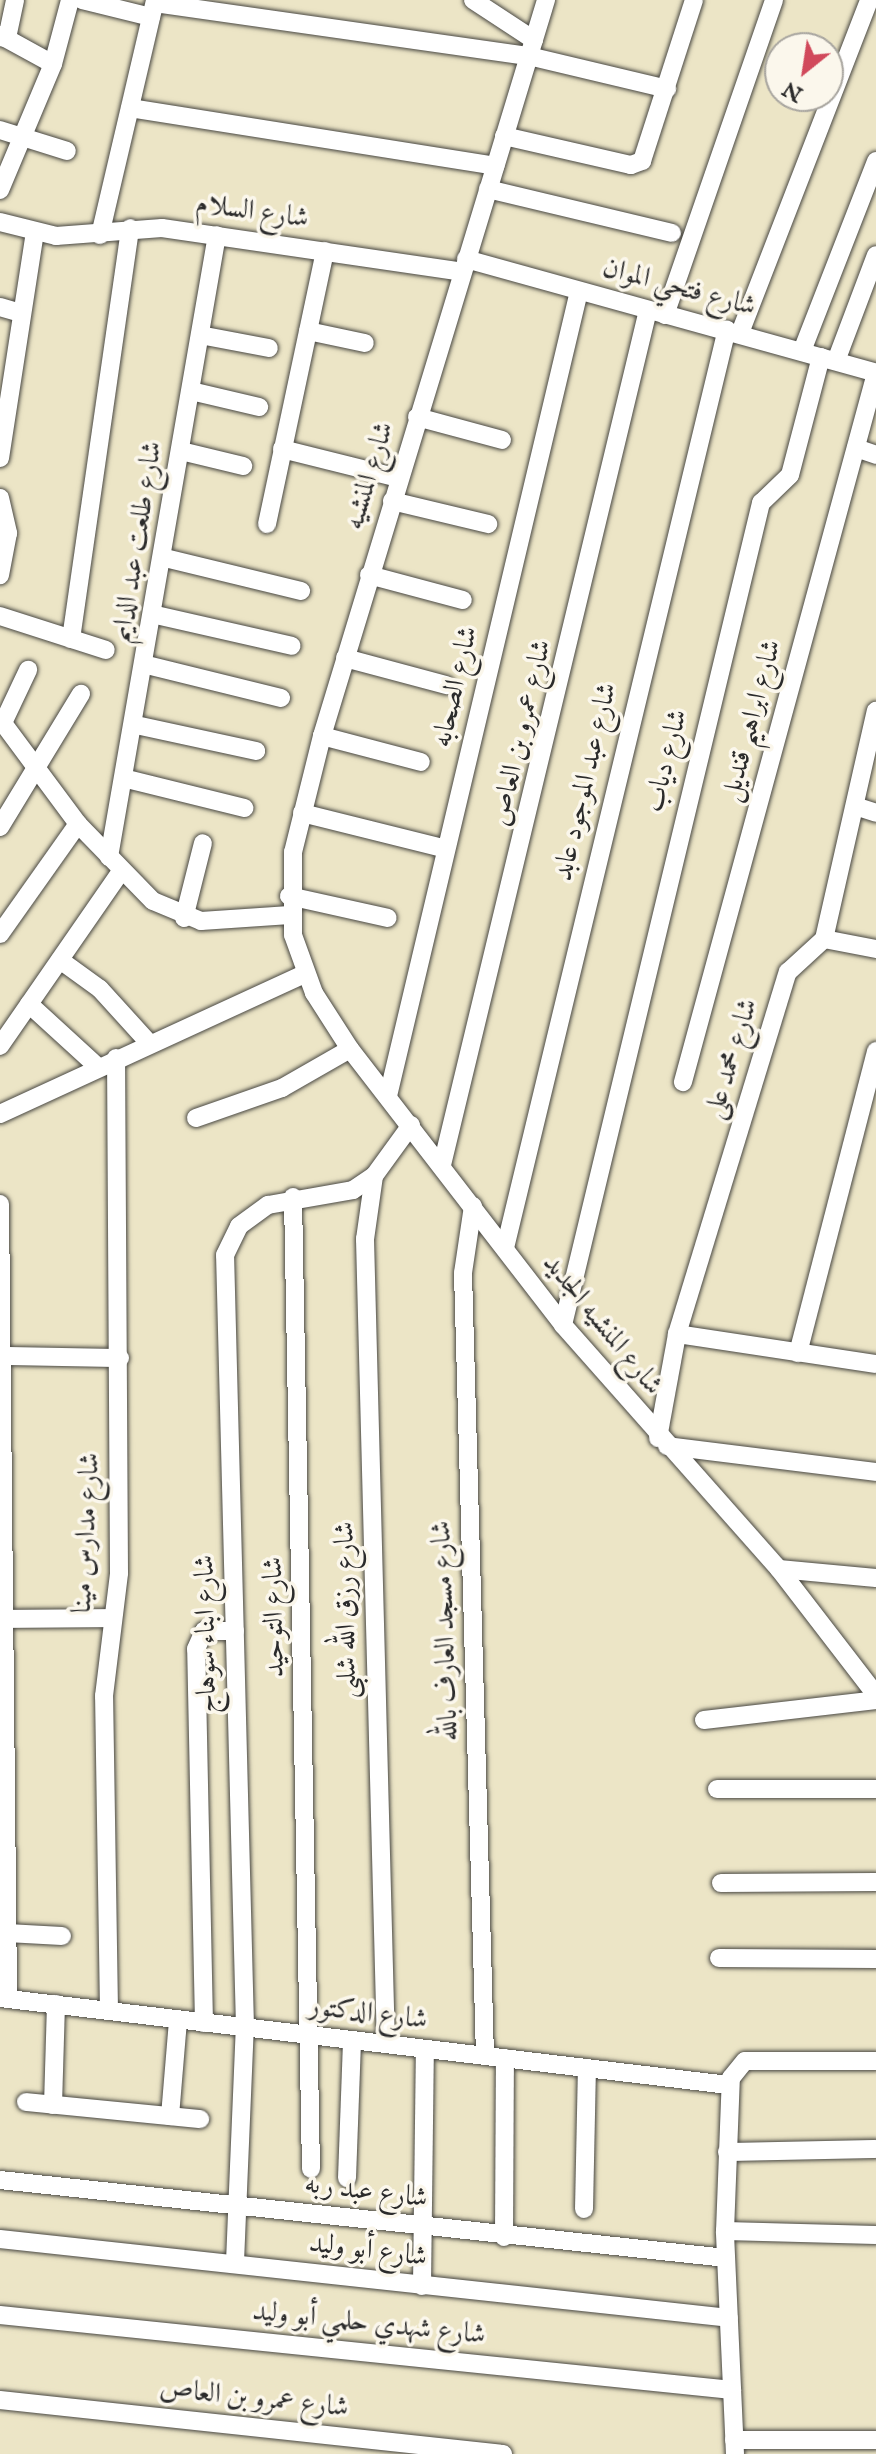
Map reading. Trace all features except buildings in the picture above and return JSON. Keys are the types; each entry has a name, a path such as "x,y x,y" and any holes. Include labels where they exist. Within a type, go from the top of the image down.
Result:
{"street":[{"path":"15,0 2,37 53,64"},
{"path":"0,190 9,133 53,64 70,0"},
{"path":"82,0 532,48 667,89"},
{"path":"473,0 532,48"},
{"name":"شارع المنشيه","path":"304,974 290,906 302,813 398,478 546,0"},
{"path":"504,136 642,161 694,0"},
{"name":"شارع عمرو بن العاص","path":"442,1165 657,312 774,0"},
{"name":"شارع عبد الموجود عابد","path":"505,1248 733,331 869,0"},
{"path":"100,235 154,6"},
{"path":"130,108 495,166"},
{"path":"9,133 67,151"},
{"path":"802,351 876,161"},
{"path":"488,189 672,233"},
{"name":"شارع السلام","path":"0,222 35,233 100,235 130,228 217,235 325,251 464,266"},
{"path":"71,639 130,228"},
{"path":"0,458 5,390 35,233"},
{"name":"شارع طلعت عبد الدايم","path":"116,864 127,779 217,235"},
{"path":"267,524 325,251"},
{"name":"شارع دياب","path":"563,1325 761,503 790,475 828,359 876,255"},
{"name":"شارع فتحي الموان","path":"464,266 579,291 733,331 876,373"},
{"name":"شارع الصحابه","path":"388,1096 579,291"},
{"path":"0,307 21,313"},
{"path":"308,331 365,343"},
{"path":"200,335 269,348"},
{"name":"شارع ابراهيم قنديل","path":"683,1082 876,373"},
{"path":"191,391 259,407"},
{"path":"417,417 502,440"},
{"path":"856,448 876,455"},
{"path":"282,449 398,478"},
{"path":"181,451 243,466"},
{"path":"0,498 8,533 1,569"},
{"path":"392,501 488,524"},
{"path":"165,558 301,591"},
{"path":"369,575 463,600"},
{"path":"156,615 292,646"},
{"path":"0,616 106,650"},
{"path":"345,658 446,685"},
{"path":"147,665 281,698"},
{"path":"28,670 2,721 78,824 153,901 184,918 290,906 388,918"},
{"path":"0,827 39,770 81,694"},
{"path":"876,711 824,939 876,949"},
{"path":"136,725 256,751"},
{"path":"322,736 421,762"},
{"path":"127,779 244,808"},
{"path":"855,806 876,813"},
{"path":"302,813 446,849"},
{"path":"0,934 78,824"},
{"path":"184,918 203,843"},
{"path":"0,1046 60,960 116,864"},
{"name":"شارع محمد على","path":"662,1442 677,1334 788,972 824,939"},
{"path":"60,960 100,989 149,1043"},
{"path":"0,1114 97,1066 304,974"},
{"name":"شارع المنشيه الجديد","path":"304,974 350,1049 563,1325 662,1442 779,1569 874,1690"},
{"path":"29,1004 97,1066"},
{"path":"196,1118 271,1093 350,1049"},
{"path":"798,1353 876,1051"},
{"name":"شارع مدارس مينا","path":"109,2010 104,1696 112,1618 120,1358 116,1058"},
{"path":"293,1197 353,1190 374,1176 411,1125"},
{"name":"شارع رزق الله شلبى","path":"374,1176 365,1239 386,2044"},
{"name":"شارع ابناء سوهاج","path":"235,2262 245,2027 229,1240 249,1218 293,1197"},
{"name":"شارع التوحيد","path":"293,1197 313,2036 311,2169"},
{"path":"0,1204 4,1356 7,1933 4,1998"},
{"name":"شارع مسجد العارف بالله","path":"473,1206 463,1273 485,2056"},
{"path":"677,1334 798,1353 875,1359"},
{"path":"4,1356 120,1358"},
{"path":"662,1442 876,1472"},
{"path":"779,1569 876,1578"},
{"path":"5,1619 112,1618"},
{"path":"204,2023 196,1649 204,1631 235,1631"},
{"path":"704,1720 874,1690"},
{"path":"717,1789 876,1789"},
{"path":"721,1883 876,1882"},
{"path":"7,1933 62,1936"},
{"path":"719,1958 876,1959"},
{"name":"شارع الدكتور","path":"4,1998 729,2085"},
{"path":"53,2105 56,2004"},
{"path":"170,2116 178,2020"},
{"path":"347,2178 352,2040"},
{"path":"422,2286 425,2049"},
{"path":"504,2237 505,2058"},
{"path":"876,2061 745,2061 729,2085 725,2231 734,2447 876,2440"},
{"path":"584,2209 587,2068"},
{"path":"26,2102 200,2119"},
{"path":"727,2152 876,2149"},
{"name":"شارع عبد ربه","path":"0,2180 504,2237 726,2258"},
{"path":"725,2231 876,2235"},
{"name":"شارع أبو وليد","path":"0,2239 235,2262 422,2286 729,2318"},
{"name":"شارع شهدي حلمي أبو وليد","path":"0,2315 732,2390"},
{"name":"شارع عمرو بن العاص","path":"0,2400 503,2454"}]}
